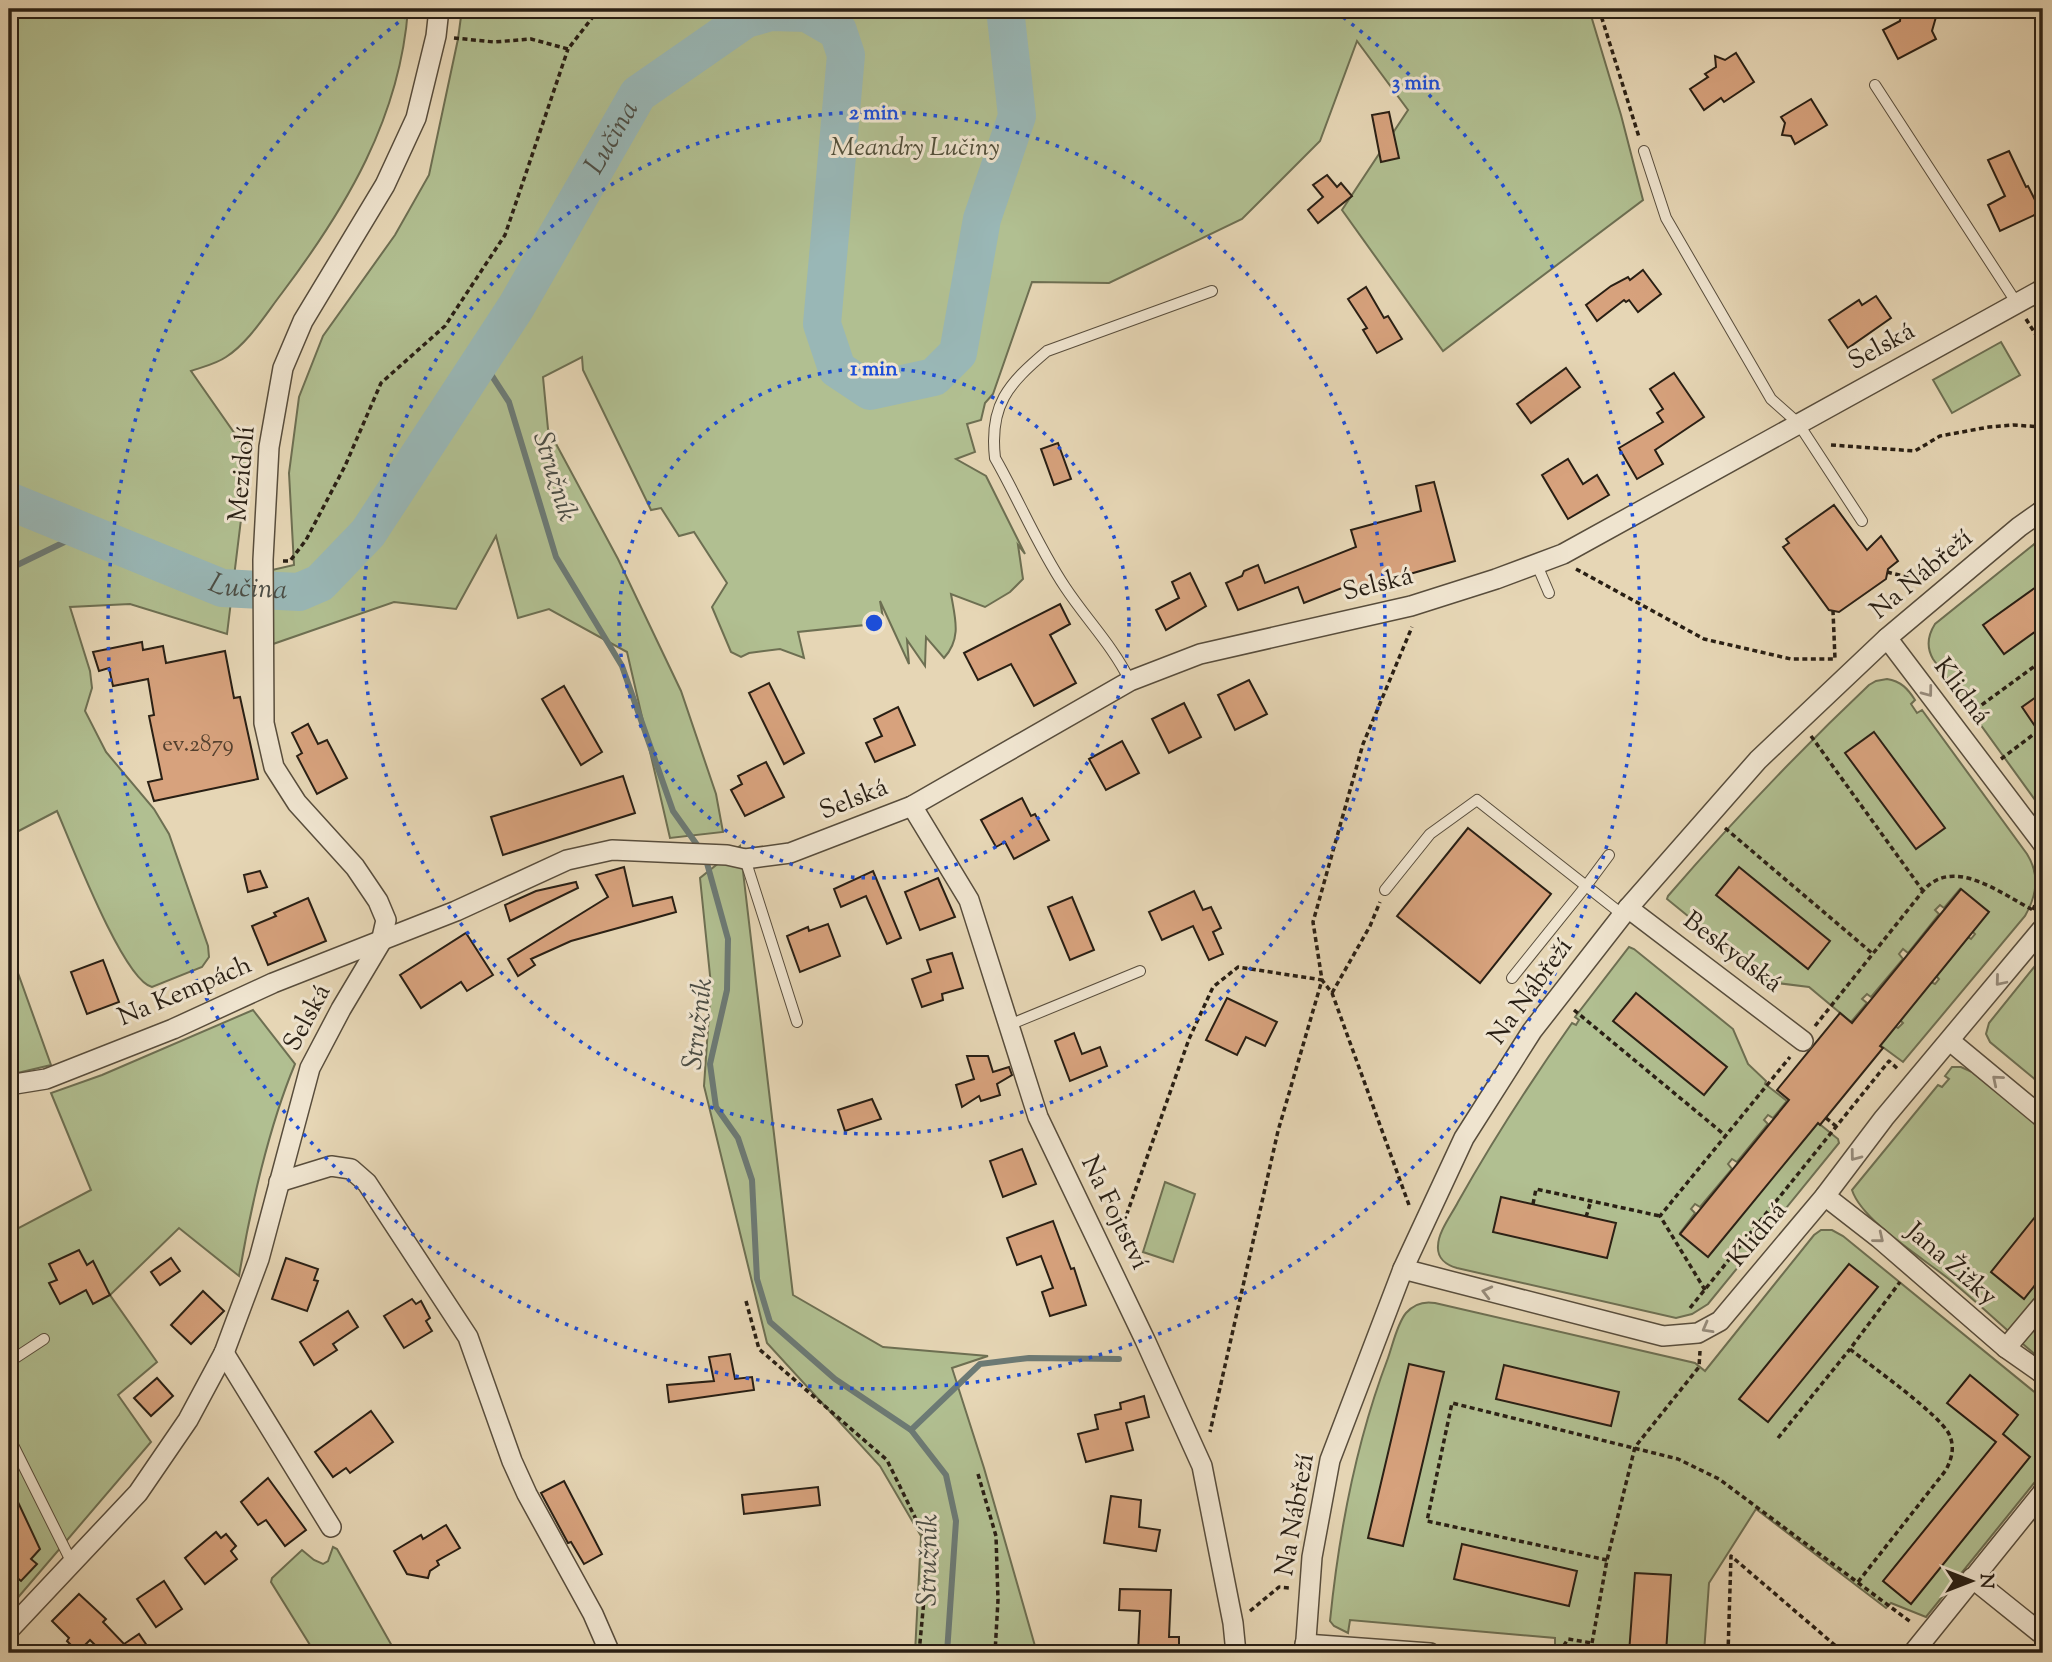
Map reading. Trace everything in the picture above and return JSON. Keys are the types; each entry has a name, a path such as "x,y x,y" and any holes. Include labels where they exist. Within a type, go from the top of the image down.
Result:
{"street":[{"name":"Mezidolí","path":"381,942 386,920 378,901 355,867 297,803 274,767 264,723 263,560 269,447 283,368 303,321 385,184 416,118 436,36 439,9"},
{"name":"Selská","path":"9,1630 138,1493 188,1420 224,1353 259,1259 310,1068 381,942 568,860 612,850 736,857 799,850 912,806 1130,681 1200,654 1411,606 1537,565 1563,554 2020,308 2043,289"},
{"name":"Na Nábřeží","path":"1305,1649 1312,1557 1330,1460 1403,1269 1464,1138 1532,1031 1625,911 1758,760 1887,638 2043,510"},
{"name":"Klidná","path":"1887,638 2039,851"},
{"name":"Na Fojtství","path":"912,806 969,900 1038,1117 1202,1466 1233,1623 1236,1653"},
{"name":"Beskydská","path":"1625,911 1803,1041"},
{"name":"Klidná","path":"1403,1269 1663,1336 1698,1334 1720,1321 1825,1196 1884,1118 2043,928"},
{"name":"Na Kempách","path":"9,1085 46,1079 173,1029 273,983 381,942"},
{"path":"1950,1041 2043,1118"},
{"path":"279,1182 331,1166 351,1169 367,1183 468,1337 512,1461 527,1494 593,1614 610,1653"},
{"name":"Jana Žižky","path":"1825,1196 1879,1238 2006,1348 2043,1374"},
{"path":"2006,1348 2043,1304"},
{"path":"224,1353 331,1527"},
{"path":"1913,1653 2043,1492"},
{"path":"1972,1578 2043,1635"},
{"path":"1305,1649 1430,1653"}],"lane":[{"path":"1875,85 2020,308"},
{"path":"1644,151 1666,218 1771,398 1801,427 1862,521"},
{"path":"1130,681 1118,657 1094,629 1063,584 995,458 995,417 1008,388 1047,351 1212,291"},
{"path":"1537,565 1549,593"},
{"path":"1385,890 1430,834 1477,800 1587,886 1625,911"},
{"path":"1512,978 1609,855"},
{"path":"736,857 797,1022"},
{"path":"1009,1025 1140,971"},
{"path":"9,1362 44,1339"},
{"path":"9,1437 72,1563"}],"path":[{"path":"263,560 290,561 306,540 345,466 381,383 445,326 505,235 568,49 599,9"},
{"path":"1599,9 1644,151"},
{"path":"436,36 494,42 531,39 568,49"},
{"path":"2020,308 2043,346"},
{"path":"1801,427 1834,446 1915,451 1940,436 1989,427 2043,427"},
{"path":"1568,564 1704,639 1791,659 1835,659 1833,611"},
{"path":"1887,572 1926,582"},
{"path":"1202,1466 1278,1131 1322,980 1313,922 1363,744 1415,619 1411,606"},
{"path":"1967,716 2043,660"},
{"path":"2000,760 2038,731"},
{"path":"1801,742 1809,734 1923,891"},
{"path":"1723,826 1872,954"},
{"path":"2033,911 2040,892 2039,851"},
{"path":"1332,993 1370,926 1385,890"},
{"path":"1109,1264 1189,1040 1213,987 1238,967 1322,980 1332,993 1420,1234"},
{"path":"1571,1008 1726,1136"},
{"path":"1690,1308 1889,1061 1914,1083"},
{"path":"1826,1118 1837,1127"},
{"path":"1533,1204 1536,1189 1660,1216"},
{"path":"1587,1217 1591,1200"},
{"path":"1779,1438 1901,1280"},
{"path":"746,1301 759,1349 887,1460 929,1546 919,1653"},
{"path":"1591,1653 1607,1560 1635,1447 1699,1367 1701,1342"},
{"path":"1850,1349 1931,1415 1948,1434 1952,1444 1952,1458 1946,1470 1857,1582"},
{"path":"1607,1560 1427,1521 1452,1403 1678,1459 1719,1479 1919,1628"},
{"path":"978,1474 996,1536 998,1600 995,1653"},
{"path":"1728,1653 1731,1556 1844,1653 1850,1653"},
{"path":"1233,1623 1279,1587 1309,1589"},
{"path":"1559,1653 1568,1639 1592,1643"}],"green space":[{"path":"9,9 408,9 403,49 394,87 366,160 348,195 305,261 249,336 222,359 191,371 249,454 227,634 130,604 70,607 90,671 92,688 85,711 106,752 154,809 169,834 208,946 209,957 202,967 152,987 140,979 113,937 57,811 9,836"},
{"name":"Meandry Lučiny","path":"462,9 1589,9 1643,200 1443,351 1342,210 1408,110 1357,41 1320,141 1242,219 1109,283 1032,282 993,394 985,403 981,420 967,424 975,452 956,459 986,476 1025,554 1018,545 1023,579 1010,592 985,607 951,594 956,628 953,643 944,658 926,637 925,666 907,640 909,664 880,601 884,623 798,632 804,658 780,649 749,653 741,657 731,652 712,607 727,583 694,532 679,536 661,508 651,510 583,370 582,357 543,377 548,429 618,559 681,691 716,794 723,832 670,838 627,652 549,609 518,618 496,536 456,609 394,602 273,644 272,570 294,565 289,473 299,397 323,336 395,235 429,175"},
{"path":"2001,342 2020,375 1952,413 1933,380"},
{"path":"2043,537 2043,811 1933,659 1929,637 1935,624"},
{"path":"1887,679 1910,692 1915,700 1911,704 1917,713 1922,710 2027,854 2035,877 2034,893 2025,916 1903,1062 1880,1045 1895,1026 1898,1028 1903,1023 1900,1020 1931,982 1935,984 1939,979 1936,976 1968,937 1971,939 1975,934 1972,931 1988,912 1960,889 1944,908 1940,905 1935,910 1939,914 1908,953 1903,949 1899,954 1903,959 1871,997 1867,994 1862,999 1867,1003 1851,1022 1809,987 1769,982 1667,899 1741,814 1817,736 1869,685"},
{"path":"740,846 793,1295 883,1347 988,1356 952,1368 1037,1653 915,1653 921,1536 880,1466 767,1343 704,1086 711,985 700,878"},
{"path":"1629,947 1733,1029 1748,1064 1766,1081 1765,1084 1787,1101 1773,1118 1768,1115 1764,1120 1768,1124 1737,1162 1732,1159 1728,1164 1732,1169 1700,1207 1695,1204 1691,1209 1695,1213 1680,1233 1708,1256 1817,1122 1838,1139 1839,1143 1708,1304 1692,1314 1676,1318 1457,1268 1443,1260 1438,1250 1440,1235 1446,1223 1499,1133 1572,1023 1576,1025 1579,1020 1575,1017"},
{"path":"9,948 51,1065 9,1075"},
{"path":"2043,956 2043,1086 1990,1042 1986,1034 1989,1023"},
{"path":"253,1010 295,1064 261,1168 239,1276 179,1228 110,1295 157,1362 118,1395 151,1442 9,1608 9,1233 91,1190 51,1093 102,1075"},
{"path":"1952,1067 1961,1067 1972,1072 2043,1129 2043,1361 1950,1280 1880,1226 1858,1202 1852,1190 1938,1085 1942,1087 1949,1079 1945,1076"},
{"path":"1165,1182 1195,1194 1173,1262 1143,1252"},
{"path":"1821,1230 1832,1230 1843,1236 2043,1399 2043,1472 1926,1617 1891,1603 1886,1608 1756,1509 1709,1583 1704,1653 1555,1653 1555,1638 1350,1620 1348,1633 1334,1626 1330,1621 1338,1554 1358,1454 1396,1334 1403,1318 1412,1307 1427,1302 1435,1303 1695,1363 1705,1371 1814,1235"},
{"path":"333,1547 337,1549 396,1653 315,1653 271,1582 302,1550 323,1564 328,1561"}],"building":[{"path":"1907,9 1924,9 1927,14 1936,17 1932,31 1936,39 1898,59 1883,30 1900,21 1901,12"},
{"path":"1736,53 1754,82 1724,102 1721,98 1704,110 1690,89 1708,77 1705,74 1716,67 1715,56 1725,60"},
{"path":"1811,99 1827,125 1795,144 1791,136 1782,135 1785,123 1781,117"},
{"path":"1389,112 1399,158 1381,162 1372,115"},
{"path":"2009,151 2041,212 2000,231 1988,205 2005,196 1988,160"},
{"path":"1327,175 1337,187 1341,183 1352,196 1318,223 1308,210 1323,197 1313,185"},
{"path":"1643,270 1661,294 1638,312 1629,300 1624,300 1597,321 1586,305 1611,286 1628,277 1630,280"},
{"path":"1366,287 1384,318 1388,316 1402,339 1377,353 1363,330 1367,328 1348,299"},
{"path":"1876,296 1891,318 1848,348 1829,320 1859,300 1862,305"},
{"path":"1566,368 1580,387 1531,423 1517,404"},
{"path":"1674,373 1704,417 1655,450 1663,464 1637,479 1619,448 1663,422 1657,413 1663,409 1650,389"},
{"path":"1058,443 1071,479 1054,485 1041,449"},
{"path":"1568,459 1583,484 1597,475 1609,495 1568,519 1542,475"},
{"path":"1434,482 1455,561 1354,590 1352,584 1304,603 1298,587 1238,610 1226,583 1242,576 1244,571 1258,565 1265,583 1356,547 1351,530 1421,511 1416,486"},
{"path":"1834,505 1867,550 1881,536 1898,561 1888,569 1886,579 1839,612 1829,610 1783,547 1789,543 1786,539"},
{"path":"1190,573 1206,606 1166,630 1156,610 1179,598 1172,582"},
{"path":"2043,582 2043,626 2004,654 1983,625"},
{"path":"1060,604 1070,624 1050,635 1076,683 1034,706 1011,664 978,680 964,653"},
{"path":"142,642 143,650 163,646 166,663 225,651 234,698 240,697 258,779 154,801 148,782 162,779 149,716 154,715 148,679 113,686 109,668 99,671 93,652"},
{"path":"1249,680 1267,714 1235,730 1218,695"},
{"path":"769,683 804,753 784,764 749,693"},
{"path":"564,686 602,752 581,765 542,699"},
{"path":"2043,692 2043,738 2022,707"},
{"path":"1184,703 1201,737 1169,753 1152,719"},
{"path":"898,707 915,745 875,762 866,743 882,736 874,719"},
{"path":"308,724 318,744 327,740 347,778 317,794 297,756 302,753 292,733"},
{"path":"1874,732 1945,828 1916,849 1845,753"},
{"path":"1122,741 1139,773 1106,790 1089,759"},
{"path":"766,762 784,797 745,816 731,790 742,784 738,776"},
{"path":"623,776 635,813 503,855 491,817"},
{"path":"1022,798 1031,816 1035,814 1049,840 1014,859 1005,842 996,847 981,820"},
{"path":"1468,828 1551,894 1480,983 1397,916"},
{"path":"624,867 633,906 672,897 676,912 571,941 531,959 535,965 518,976 508,959 608,897 596,875"},
{"path":"1739,867 1830,941 1808,969 1716,895"},
{"path":"260,871 267,887 248,892 244,875"},
{"path":"873,871 901,938 887,944 866,896 841,907 834,889"},
{"path":"938,878 955,917 920,930 905,892"},
{"path":"576,882 578,888 510,921 505,905 536,891"},
{"path":"1961,889 1989,912 1880,1046 1883,1048 1708,1257 1680,1234 1789,1100 1777,1090 1840,1013 1852,1023"},
{"path":"1194,891 1203,910 1211,907 1221,928 1213,932 1223,954 1209,960 1193,926 1162,940 1149,912"},
{"path":"1072,897 1094,950 1070,960 1048,907"},
{"path":"308,898 326,941 268,965 252,926"},
{"path":"828,924 840,956 800,972 787,936 808,927 809,931"},
{"path":"466,933 493,975 467,991 461,982 421,1008 400,975"},
{"path":"952,953 963,988 942,994 943,1000 922,1007 912,979 931,972 927,960"},
{"path":"103,960 119,1002 87,1014 71,972"},
{"path":"1636,993 1727,1067 1704,1095 1613,1021"},
{"path":"1227,998 1277,1022 1265,1046 1246,1037 1237,1055 1206,1040"},
{"path":"1074,1033 1082,1054 1100,1047 1107,1066 1070,1081 1055,1041"},
{"path":"967,1056 988,1056 993,1072 1009,1067 1012,1075 997,1084 1000,1095 981,1101 979,1096 962,1107 956,1085 974,1079"},
{"path":"872,1099 881,1119 845,1131 838,1110"},
{"path":"1022,1149 1036,1184 1003,1197 990,1161"},
{"path":"1501,1197 1616,1223 1607,1258 1493,1232"},
{"path":"2043,1207 2043,1259 2037,1267 2043,1275 2024,1299 1991,1272"},
{"path":"1053,1221 1071,1269 1074,1268 1086,1305 1050,1316 1042,1292 1053,1288 1041,1256 1017,1265 1007,1238"},
{"path":"79,1250 87,1265 93,1261 110,1295 93,1304 86,1290 60,1304 49,1283 57,1280 49,1264"},
{"path":"171,1258 180,1271 160,1285 151,1272"},
{"path":"286,1258 318,1269 314,1280 318,1281 307,1311 272,1299"},
{"path":"1849,1264 1878,1287 1768,1422 1739,1399"},
{"path":"203,1291 224,1311 191,1344 171,1325"},
{"path":"412,1299 416,1304 421,1301 430,1318 426,1321 432,1331 404,1348 384,1316"},
{"path":"348,1311 358,1327 333,1344 337,1350 314,1365 300,1342"},
{"path":"730,1354 735,1379 752,1377 754,1390 669,1402 667,1385 714,1381 709,1357"},
{"path":"1409,1364 1444,1372 1403,1546 1368,1538"},
{"path":"1504,1365 1619,1392 1611,1426 1496,1399"},
{"path":"1970,1375 2018,1415 2003,1434 2030,1457 1911,1604 1883,1581 1996,1442 1947,1403"},
{"path":"157,1378 173,1396 151,1416 134,1398"},
{"path":"1144,1396 1149,1417 1126,1423 1133,1450 1086,1462 1078,1434 1098,1429 1095,1415 1121,1409 1120,1403"},
{"path":"371,1411 393,1442 350,1473 346,1468 333,1477 315,1452"},
{"path":"268,1478 306,1530 285,1546 266,1520 258,1525 241,1502"},
{"path":"564,1481 602,1554 584,1564 571,1542 568,1543 541,1493"},
{"path":"9,1483 40,1549 31,1559 37,1564 21,1581 9,1571"},
{"path":"818,1487 820,1505 744,1514 742,1495"},
{"path":"1111,1496 1141,1500 1139,1527 1160,1530 1156,1551 1104,1543"},
{"path":"446,1525 460,1548 437,1561 439,1565 430,1571 428,1578 407,1574 394,1551 421,1535 423,1539"},
{"path":"216,1532 221,1538 226,1534 236,1546 231,1551 237,1559 205,1584 185,1558"},
{"path":"1462,1544 1577,1571 1569,1606 1454,1579"},
{"path":"1635,1573 1671,1575 1666,1653 1629,1653"},
{"path":"164,1581 182,1609 156,1627 137,1599"},
{"path":"1120,1589 1171,1590 1169,1637 1179,1637 1179,1653 1138,1653 1140,1611 1119,1610"},
{"path":"79,1594 106,1619 103,1622 124,1644 139,1634 152,1653 103,1653 90,1640 78,1652 67,1641 69,1638 52,1621"}],"waterway":[{"name":"Lučina","path":"9,501 222,588 299,592 320,583 368,533 516,307 638,94 746,19 771,12 807,13 838,31 846,55 822,324 837,369 870,391 934,377 958,353 982,219 1017,116 1005,9"},
{"name":"Stružník","path":"481,359 509,402 556,557 622,666 673,811 705,856 728,939 727,990 710,1064 716,1107 738,1138 752,1180 757,1279 770,1322 835,1379 911,1430 946,1475 956,1521 947,1653"},
{"path":"9,569 83,533"},
{"path":"911,1430 980,1364 1029,1358 1119,1359"}]}
